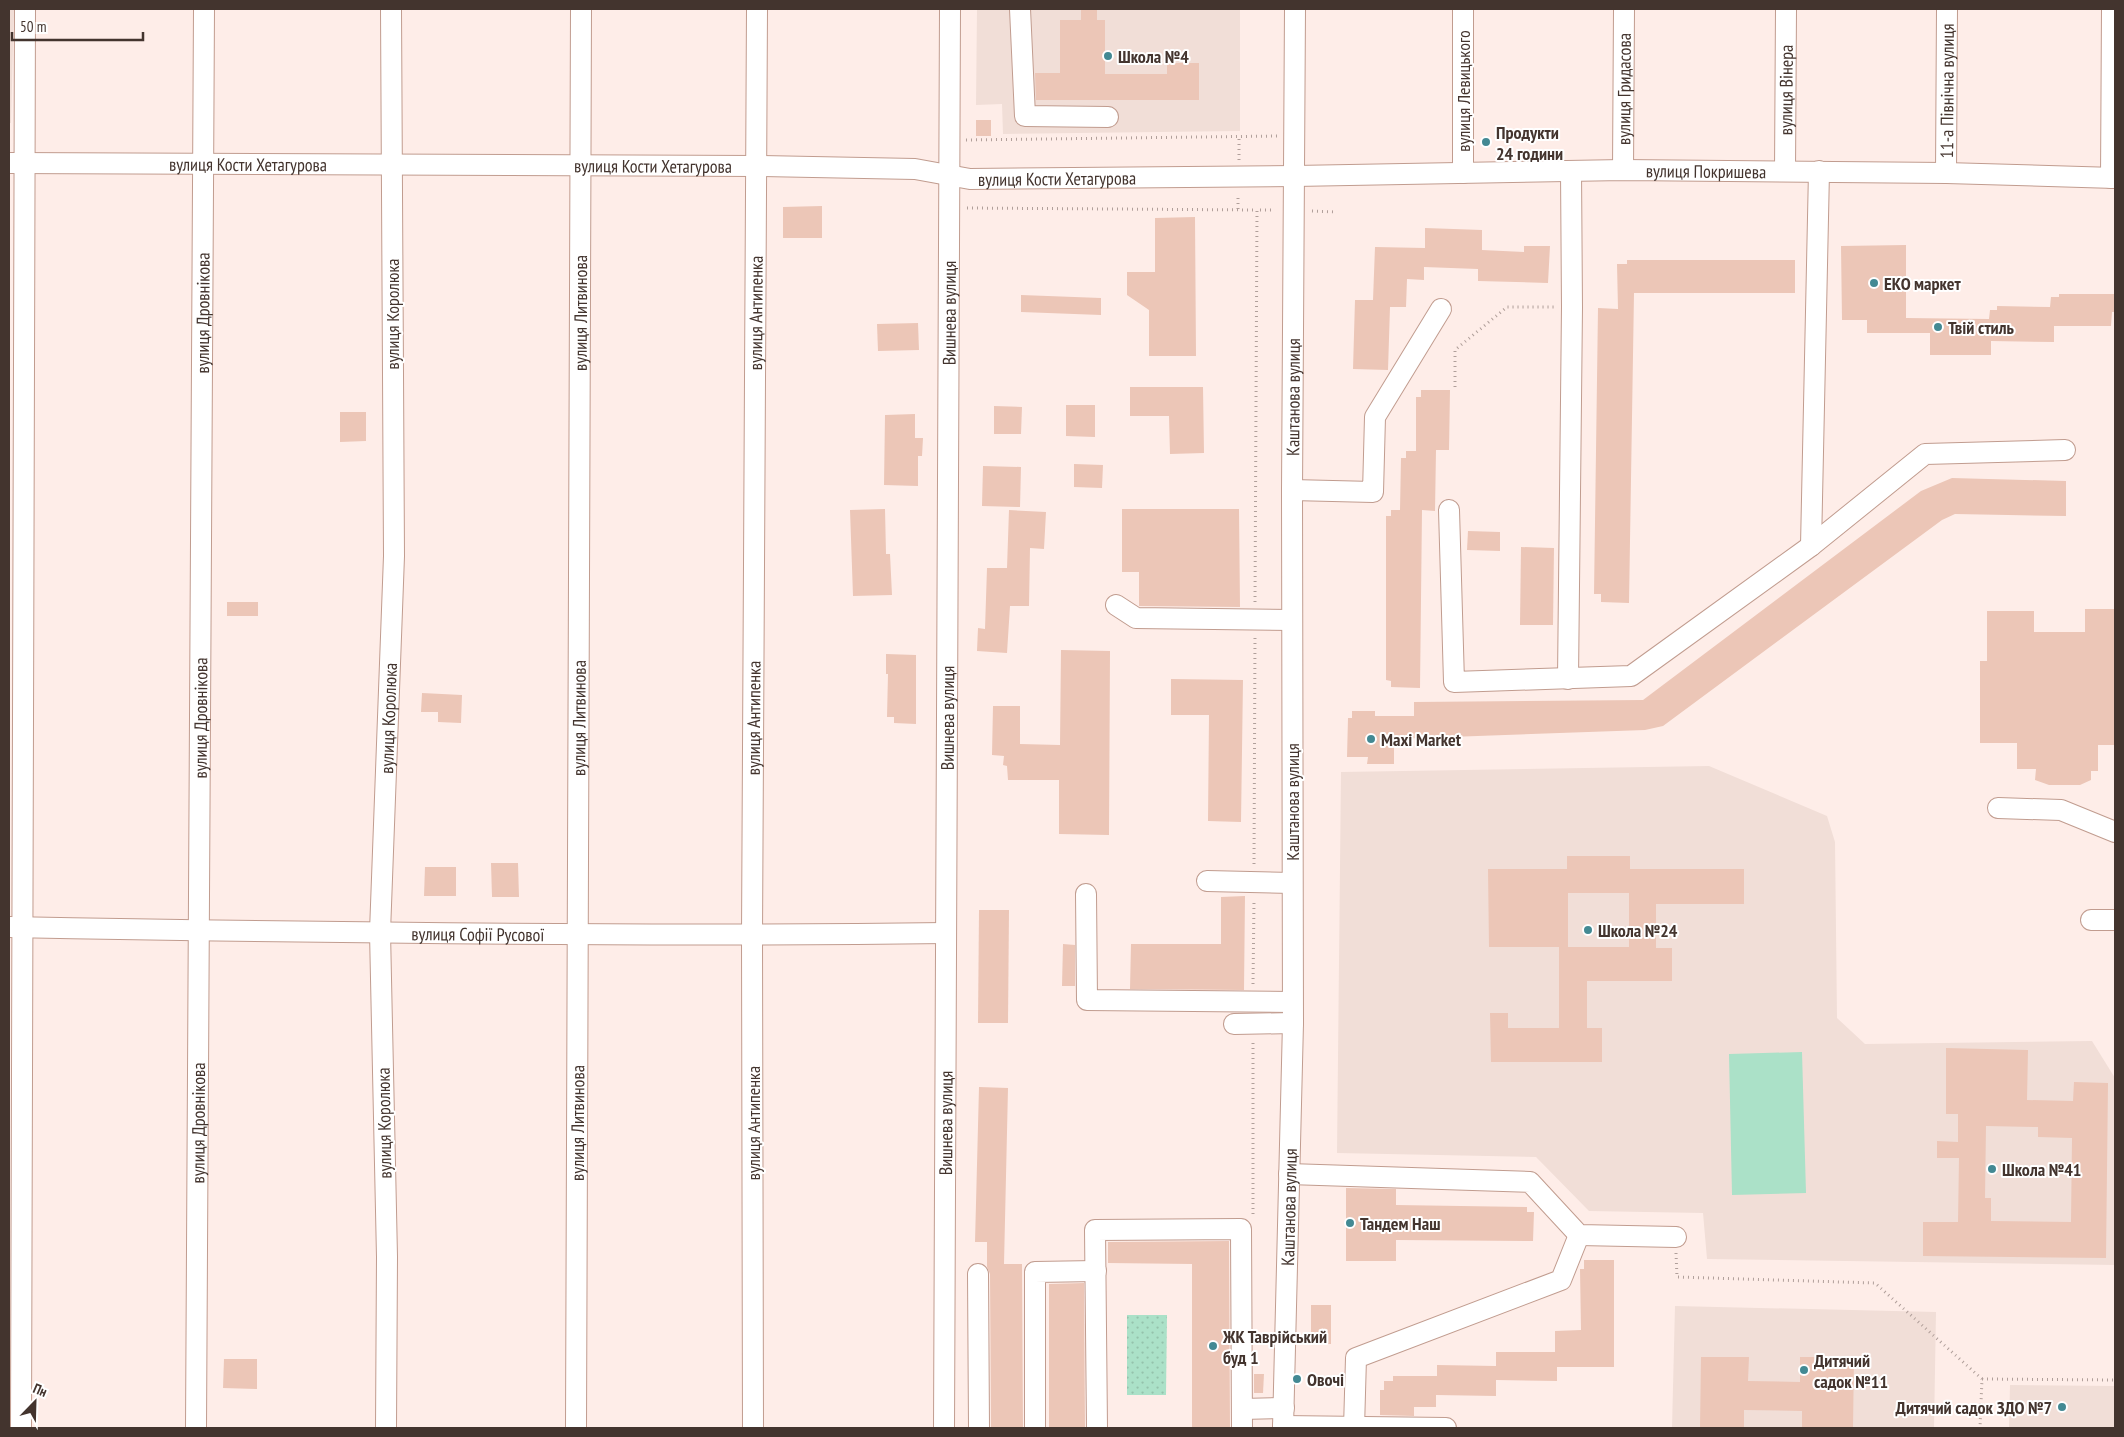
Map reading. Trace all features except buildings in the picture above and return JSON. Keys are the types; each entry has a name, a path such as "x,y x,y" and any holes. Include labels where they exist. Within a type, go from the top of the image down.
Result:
{"street":[{"path":"21,1428 15,928 16,163 24,9"},
{"name":"вулиця Дровнікова","path":"196,1428 204,9"},
{"name":"вулиця Королюка","path":"386,1428 387,1257 380,932 394,556 390,164 391,9"},
{"name":"вулиця Литвинова","path":"576,1428 581,9"},
{"name":"вулиця Антипенка","path":"753,1428 752,935 757,9"},
{"name":"Вишнева вулиця","path":"944,1428 950,9"},
{"path":"1020,9 1024,116 1108,117"},
{"name":"Каштанова вулиця","path":"1283,1421 1293,1023 1292,490 1295,9"},
{"name":"вулиця Левицького","path":"1463,9 1463,173"},
{"name":"вулиця Гридасова","path":"1623,170 1624,9"},
{"name":"вулиця Вінера","path":"1786,9 1786,171"},
{"name":"11-а Північна вулиця","path":"1946,173 1947,9"},
{"path":"2112,9 2113,178"},
{"name":"вулиця Кости Хетагурова","path":"16,163 204,162 757,166 915,170 970,179 1295,176"},
{"name":"вулиця Покришева","path":"1295,176 1623,170 1946,173 2113,178"},
{"path":"1568,678 1572,307 1571,171"},
{"path":"1811,546 1819,171"},
{"path":"1292,490 1373,492 1374,417 1441,309"},
{"path":"1449,510 1454,682 1630,676 1811,546 1925,454 2065,450"},
{"path":"1116,605 1136,618 1292,620"},
{"path":"1998,808 2061,810 2115,832"},
{"path":"1207,881 1292,882"},
{"path":"1086,894 1087,1000 1292,1002"},
{"path":"2091,920 2115,920"},
{"name":"вулиця Софії Русової","path":"15,928 579,936 946,933"},
{"path":"1243,1024 1293,1023"},
{"path":"1289,1174 1530,1182 1579,1235 1676,1237"},
{"path":"1097,1428 1096,1230 1241,1229 1242,1419 1354,1428 1446,1428"},
{"path":"1354,1428 1356,1358 1561,1280 1579,1235"},
{"path":"1036,1428 1035,1272 1096,1271"},
{"path":"978,1274 979,1428"}],"path":[{"path":"971,140 1295,135"},
{"path":"950,203 969,209 1336,212"},
{"path":"1253,1002 1256,210"},
{"path":"1455,387 1455,350 1507,307 1572,307"},
{"path":"1243,1024 1252,1221"},
{"path":"1676,1237 1677,1277 1875,1283 1982,1379 2115,1380"},
{"path":"1980,1428 1982,1379"}],"shaded area":[{"path":"9,9 14,9 11,123 9,123"},
{"name":"Школа №4","path":"977,9 1240,9 1240,131 1003,134 1002,104 976,105"},
{"name":"Школа №24","path":"1709,766 1827,816 1835,842 1837,1018 1865,1044 2092,1041 2115,1078 2115,1265 1707,1259 1703,1213 1589,1211 1536,1157 1337,1153 1341,772"},
{"name":"Дитячий садок №11","path":"1675,1306 1936,1312 1934,1428 1672,1428"},
{"name":"Дитячий садок ЗДО №7","path":"2010,1385 2115,1386 2115,1428 2009,1428"}],"green space":[{"path":"1802,1052 1806,1193 1732,1195 1729,1054"},
{"path":"1127,1315 1167,1315 1166,1395 1127,1395"}],"place":[{"name":"Школа №4","path":"1108,56"},
{"name":"Продукти 24 години","path":"1486,142"},
{"name":"ЕКО маркет","path":"1874,283"},
{"name":"Твій стиль","path":"1938,327"},
{"name":"Maxi Market","path":"1371,739"},
{"name":"Школа №24","path":"1588,930"},
{"name":"Школа №41","path":"1992,1169"},
{"name":"Тандем Наш","path":"1350,1223"},
{"name":"ЖК Таврійський буд 1","path":"1213,1346"},
{"name":"Дитячий садок №11","path":"1804,1370"},
{"name":"Овочі","path":"1297,1379"},
{"name":"Дитячий садок ЗДО №7","path":"2062,1407"}]}
